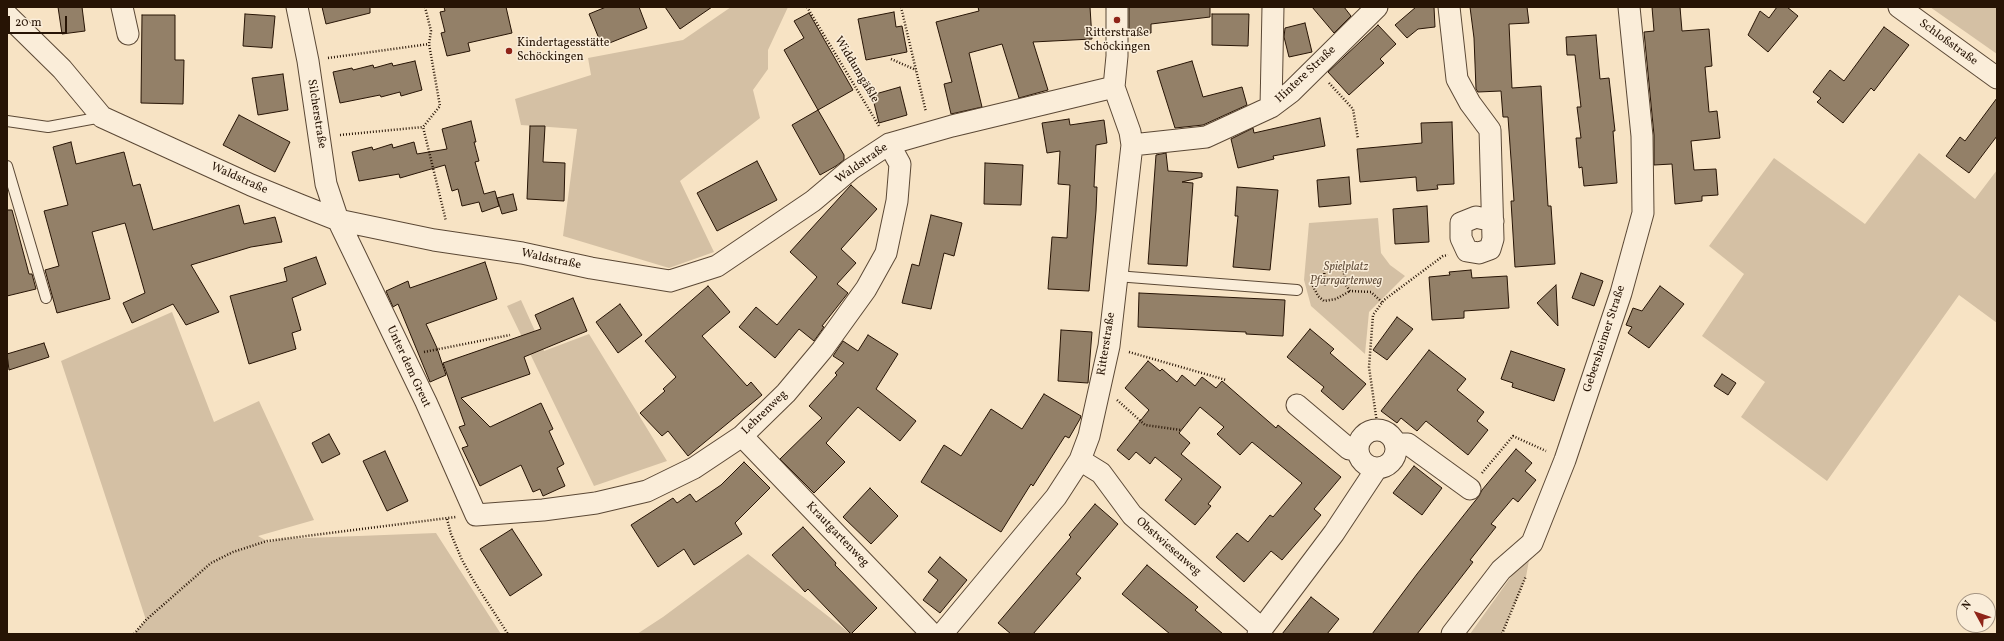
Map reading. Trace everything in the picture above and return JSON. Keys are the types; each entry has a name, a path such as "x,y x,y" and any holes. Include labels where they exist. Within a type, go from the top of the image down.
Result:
{"street":[{"path":"122,7 128,34"},
{"name":"Silcherstraße","path":"297,7 308,61 326,184 338,220"},
{"name":"Ritterstraße","path":"942,634 1056,497 1080,460 1089,436 1109,346 1132,145 1130,132 1114,87 1117,56 1117,7"},
{"path":"1271,107 1272,7"},
{"name":"Hintere Straße","path":"1132,145 1206,137 1271,107 1291,92 1377,7"},
{"path":"1449,7 1457,79 1470,103 1490,130 1493,221 1493,239 1490,249 1479,253 1467,251 1461,238 1461,223 1476,216 1493,221"},
{"name":"Gebersheimer Straße","path":"1452,634 1501,570 1532,543 1565,460 1621,293 1643,213 1642,136 1629,7"},
{"name":"Schloßstraße","path":"1899,7 1997,78"},
{"name":"Waldstraße","path":"7,15 62,69 102,117 251,186 338,220 434,240 461,243 591,268 670,281 717,266 812,201 851,169 889,144 930,132 1114,87"},
{"name":"Lehrenweg","path":"476,515 596,504 647,491 694,468 742,436 786,393 822,350 866,289 886,253 897,201 900,164 889,144"},
{"name":"Unter dem Greut","path":"338,220 404,357 476,515"},
{"path":"1297,405 1349,449 1358,448"},
{"path":"1377,468 1371,467 1361,459 1358,448 1362,437 1372,431 1378,430 1388,434 1395,444 1408,444 1470,489"},
{"name":"Krautgartenweg","path":"742,436 932,634"},
{"name":"Obstwiesenweg","path":"1080,460 1101,473 1132,515 1260,631 1334,533 1377,468 1383,467 1392,460 1396,450 1395,444"}],"lane":[{"path":"7,121 48,127 102,117"},
{"path":"7,166 46,298"},
{"path":"1116,276 1297,290"}],"path":[{"path":"319,136 423,127 440,106 429,44 431,31 425,7"},
{"name":"Widdumgäßle","path":"807,7 889,144"},
{"path":"901,7 930,132"},
{"path":"308,61 429,44"},
{"path":"891,59 916,71"},
{"path":"1316,68 1353,109 1358,139"},
{"path":"423,127 445,218 461,243"},
{"path":"1378,430 1369,366 1372,316 1382,302 1443,256 1467,251"},
{"path":"1325,286 1324,268 1334,263 1343,268 1346,285 1350,291"},
{"path":"1297,290 1312,284 1318,296 1324,301 1336,299 1350,291 1371,292 1382,302"},
{"path":"404,357 510,335"},
{"path":"1109,346 1226,380"},
{"path":"1100,385 1145,425 1181,430"},
{"path":"1470,489 1513,436 1565,460"},
{"path":"134,634 146,620 211,563 233,552 267,541 476,515"},
{"path":"447,519 451,534 474,583 508,634"},
{"path":"1502,634 1526,577 1532,543"}],"green space":[{"path":"731,7 788,7 768,50 768,69 753,90 760,118 680,181 714,252 669,268 563,236 577,129 521,125 515,99 591,75 588,58 683,40"},
{"path":"1930,7 1997,7 1997,54"},
{"path":"1919,153 1975,199 1997,170 1997,323 1959,295 1827,481 1741,417 1765,382 1702,336 1744,274 1709,246 1774,158 1865,224"},
{"name":"Spielplatz Pfarrgartenweg","path":"1378,218 1381,253 1390,265 1405,276 1369,312 1365,354 1311,306 1304,280 1309,223"},
{"path":"521,300 544,351 589,334 667,461 594,486 507,306"},
{"path":"172,312 214,422 259,401 314,520 258,536 267,541 263,543 281,539 436,533 501,634 134,634 146,620 61,361"},
{"path":"1532,543 1526,577 1502,634 1470,634 1523,560"},
{"path":"748,554 851,634 637,634 663,617"}],"building":[{"path":"58,7 82,7 85,31 62,34"},
{"path":"322,7 370,7 370,13 326,24"},
{"name":"Kindertagesstätte Schöckingen","path":"444,7 506,7 512,33 468,43 470,51 447,56 441,33 445,32 440,12 445,11"},
{"path":"606,7 639,7 647,28 602,46 589,14"},
{"path":"665,7 712,7 680,29"},
{"path":"978,7 1090,7 1092,39 1033,42 1048,90 1019,98 1002,44 969,53 982,107 951,114 944,84 952,82 936,22 979,11"},
{"path":"1129,7 1210,7 1210,17 1151,24 1151,33 1129,33"},
{"path":"1312,7 1344,7 1351,16 1334,33"},
{"path":"1416,7 1434,7 1435,27 1418,29 1407,38 1395,25"},
{"path":"1470,7 1527,7 1529,23 1509,24 1512,88 1541,86 1548,206 1551,206 1555,264 1515,267 1511,201 1514,201 1508,117 1503,117 1501,91 1478,92 1476,89 1474,38"},
{"path":"1652,7 1680,7 1682,31 1709,29 1712,66 1705,67 1709,112 1717,111 1720,138 1691,141 1694,170 1716,169 1718,195 1702,196 1702,201 1675,204 1672,164 1654,165 1654,135 1644,32 1654,31"},
{"path":"1777,7 1787,7 1798,16 1768,52 1748,35 1760,11 1769,18"},
{"path":"894,12 896,27 902,26 907,52 866,60 858,19"},
{"path":"809,13 853,90 818,110 784,50 804,38 794,21"},
{"path":"245,14 275,16 272,48 243,46"},
{"path":"1212,14 1249,14 1248,46 1212,45"},
{"path":"142,15 175,15 175,60 184,60 183,104 141,103"},
{"path":"1305,23 1312,52 1289,57 1284,37 1285,28"},
{"path":"1378,25 1396,44 1380,59 1384,63 1349,95 1328,72"},
{"path":"1884,27 1909,45 1874,91 1871,88 1843,123 1817,102 1821,98 1813,92 1830,70 1844,81"},
{"path":"1596,35 1600,79 1609,78 1615,131 1613,131 1617,183 1584,186 1582,167 1579,168 1576,138 1581,138 1577,107 1581,107 1575,55 1567,55 1566,37"},
{"path":"415,61 422,90 401,96 400,92 381,97 380,95 340,103 333,72 352,68 353,70 373,65 374,68 392,63 393,66"},
{"path":"1192,61 1203,97 1242,87 1247,105 1203,125 1175,128 1157,71"},
{"path":"283,74 288,110 258,115 252,78"},
{"path":"900,87 907,115 879,123 872,95"},
{"path":"1997,98 1997,136 1969,173 1946,156 1960,137 1965,141"},
{"path":"818,110 844,155 844,160 820,175 792,125"},
{"path":"239,115 290,142 275,172 223,145"},
{"path":"1320,118 1325,146 1273,156 1274,159 1238,168 1231,139 1253,128 1254,133"},
{"path":"1069,119 1070,125 1104,120 1107,143 1096,145 1094,187 1097,187 1096,211 1089,291 1048,289 1052,237 1067,238 1070,185 1058,184 1060,151 1047,153 1042,123"},
{"path":"471,121 479,161 475,162 484,194 495,191 499,206 482,212 479,202 462,206 458,189 452,191 445,165 400,178 399,174 359,181 352,152 372,147 373,150 392,144 393,148 414,142 417,154 447,149 442,129"},
{"path":"1452,122 1454,184 1437,185 1438,189 1417,191 1416,177 1360,182 1357,149 1422,143 1421,123"},
{"path":"530,126 545,126 543,162 565,163 564,201 527,199"},
{"path":"71,142 76,164 124,152 133,186 140,184 153,230 239,205 244,224 275,217 282,242 251,247 191,265 219,312 186,325 173,304 132,323 123,303 145,293 125,223 92,232 110,299 57,313 45,270 59,266 44,211 68,205 53,147"},
{"path":"1166,153 1168,171 1202,173 1202,177 1182,182 1193,183 1187,266 1148,264 1156,155"},
{"path":"757,161 777,200 717,231 697,193"},
{"path":"985,163 1023,165 1021,205 984,204"},
{"path":"1349,177 1351,204 1319,207 1317,180"},
{"path":"851,185 877,209 841,249 856,263 837,284 848,293 822,326 824,327 814,341 799,329 775,358 739,327 756,307 777,325 817,277 790,252"},
{"path":"1237,187 1278,190 1270,270 1233,267 1238,216 1235,216"},
{"path":"513,194 517,210 502,214 497,198"},
{"path":"1427,206 1429,242 1395,244 1393,209"},
{"path":"7,210 12,210 29,274 32,274 36,289 7,296"},
{"path":"931,215 962,223 954,256 944,253 931,309 902,303 912,264 919,266"},
{"path":"316,257 326,284 292,298 301,330 292,333 296,349 249,364 230,296 287,281 284,268"},
{"path":"485,262 497,299 426,324 437,348 446,375 430,382 398,304 393,307 386,291 408,281 410,288"},
{"path":"1471,270 1472,278 1507,276 1509,308 1464,311 1464,318 1432,320 1429,277 1450,275 1449,272"},
{"path":"1581,273 1603,281 1594,306 1572,298"},
{"path":"1556,285 1558,326 1537,303"},
{"path":"708,286 730,312 702,336 747,386 751,382 762,395 688,456 668,431 662,436 640,413 665,391 663,389 676,377 645,341"},
{"path":"1660,286 1684,304 1649,348 1628,333 1632,327 1626,325 1633,308 1642,311"},
{"path":"1139,293 1285,300 1283,336 1246,334 1246,332 1138,327"},
{"path":"573,298 587,331 524,357 530,374 461,398 490,427 541,403 553,429 549,431 564,464 557,468 565,486 543,496 540,489 533,492 521,465 480,486 462,448 468,446 459,427 465,425 443,363 541,329 535,315"},
{"path":"620,304 642,335 618,353 596,322"},
{"path":"1397,317 1413,329 1387,360 1373,350"},
{"path":"1310,329 1334,349 1330,353 1366,384 1343,410 1321,391 1324,387 1287,357"},
{"path":"1061,330 1092,332 1088,383 1058,381"},
{"path":"868,335 898,354 876,389 916,421 900,441 858,407 826,443 845,462 814,493 780,459 822,418 809,406 837,375 835,373 844,363 833,356 843,341 858,351"},
{"path":"44,343 49,357 9,370 7,354"},
{"path":"1429,350 1466,379 1457,390 1484,412 1477,421 1488,430 1468,455 1426,421 1417,431 1401,418 1397,423 1381,411"},
{"path":"1511,351 1565,369 1554,401 1512,387 1513,383 1501,379"},
{"path":"1148,361 1160,371 1162,369 1177,382 1182,375 1195,386 1202,377 1216,388 1222,381 1276,428 1278,425 1341,477 1314,509 1321,515 1282,560 1271,551 1244,582 1216,557 1237,533 1248,542 1270,515 1273,517 1302,483 1252,442 1240,455 1217,434 1224,427 1200,407 1179,433 1190,443 1181,454 1221,487 1208,504 1211,506 1195,525 1165,500 1182,479 1155,457 1150,464 1136,452 1129,460 1117,450 1149,410 1125,388"},
{"path":"1722,374 1736,383 1728,395 1714,386"},
{"path":"1044,394 1081,416 1069,438 1065,436 1033,486 1031,484 1001,532 921,482 944,445 961,456 991,409 1022,429"},
{"path":"329,434 340,454 322,463 312,443"},
{"path":"1516,449 1532,463 1525,471 1536,480 1518,502 1513,498 1491,524 1496,527 1470,560 1473,562 1417,634 1372,634 1417,574 1479,496 1482,490"},
{"path":"385,451 408,501 387,511 363,461"},
{"path":"744,462 770,488 735,523 742,534 694,565 684,549 658,567 631,525 673,498 677,503 690,494 696,502 721,485"},
{"path":"1414,466 1442,488 1422,515 1393,493"},
{"path":"870,488 898,516 871,544 843,517"},
{"path":"1095,504 1118,524 1076,574 1081,578 1033,634 1011,634 998,623 1071,537 1069,535"},
{"path":"803,527 836,563 835,565 877,608 851,634 808,589 805,592 772,555"},
{"path":"512,529 542,575 510,596 480,549"},
{"path":"940,557 967,580 940,613 923,600 938,580 928,572"},
{"path":"1147,565 1198,607 1195,610 1223,634 1170,634 1122,594"},
{"path":"1311,597 1339,619 1327,634 1282,634"}],"place":[{"name":"Ritterstraße Schöckingen","path":"1117,20"},
{"name":"Kindertagesstätte Schöckingen","path":"509,51"}]}
